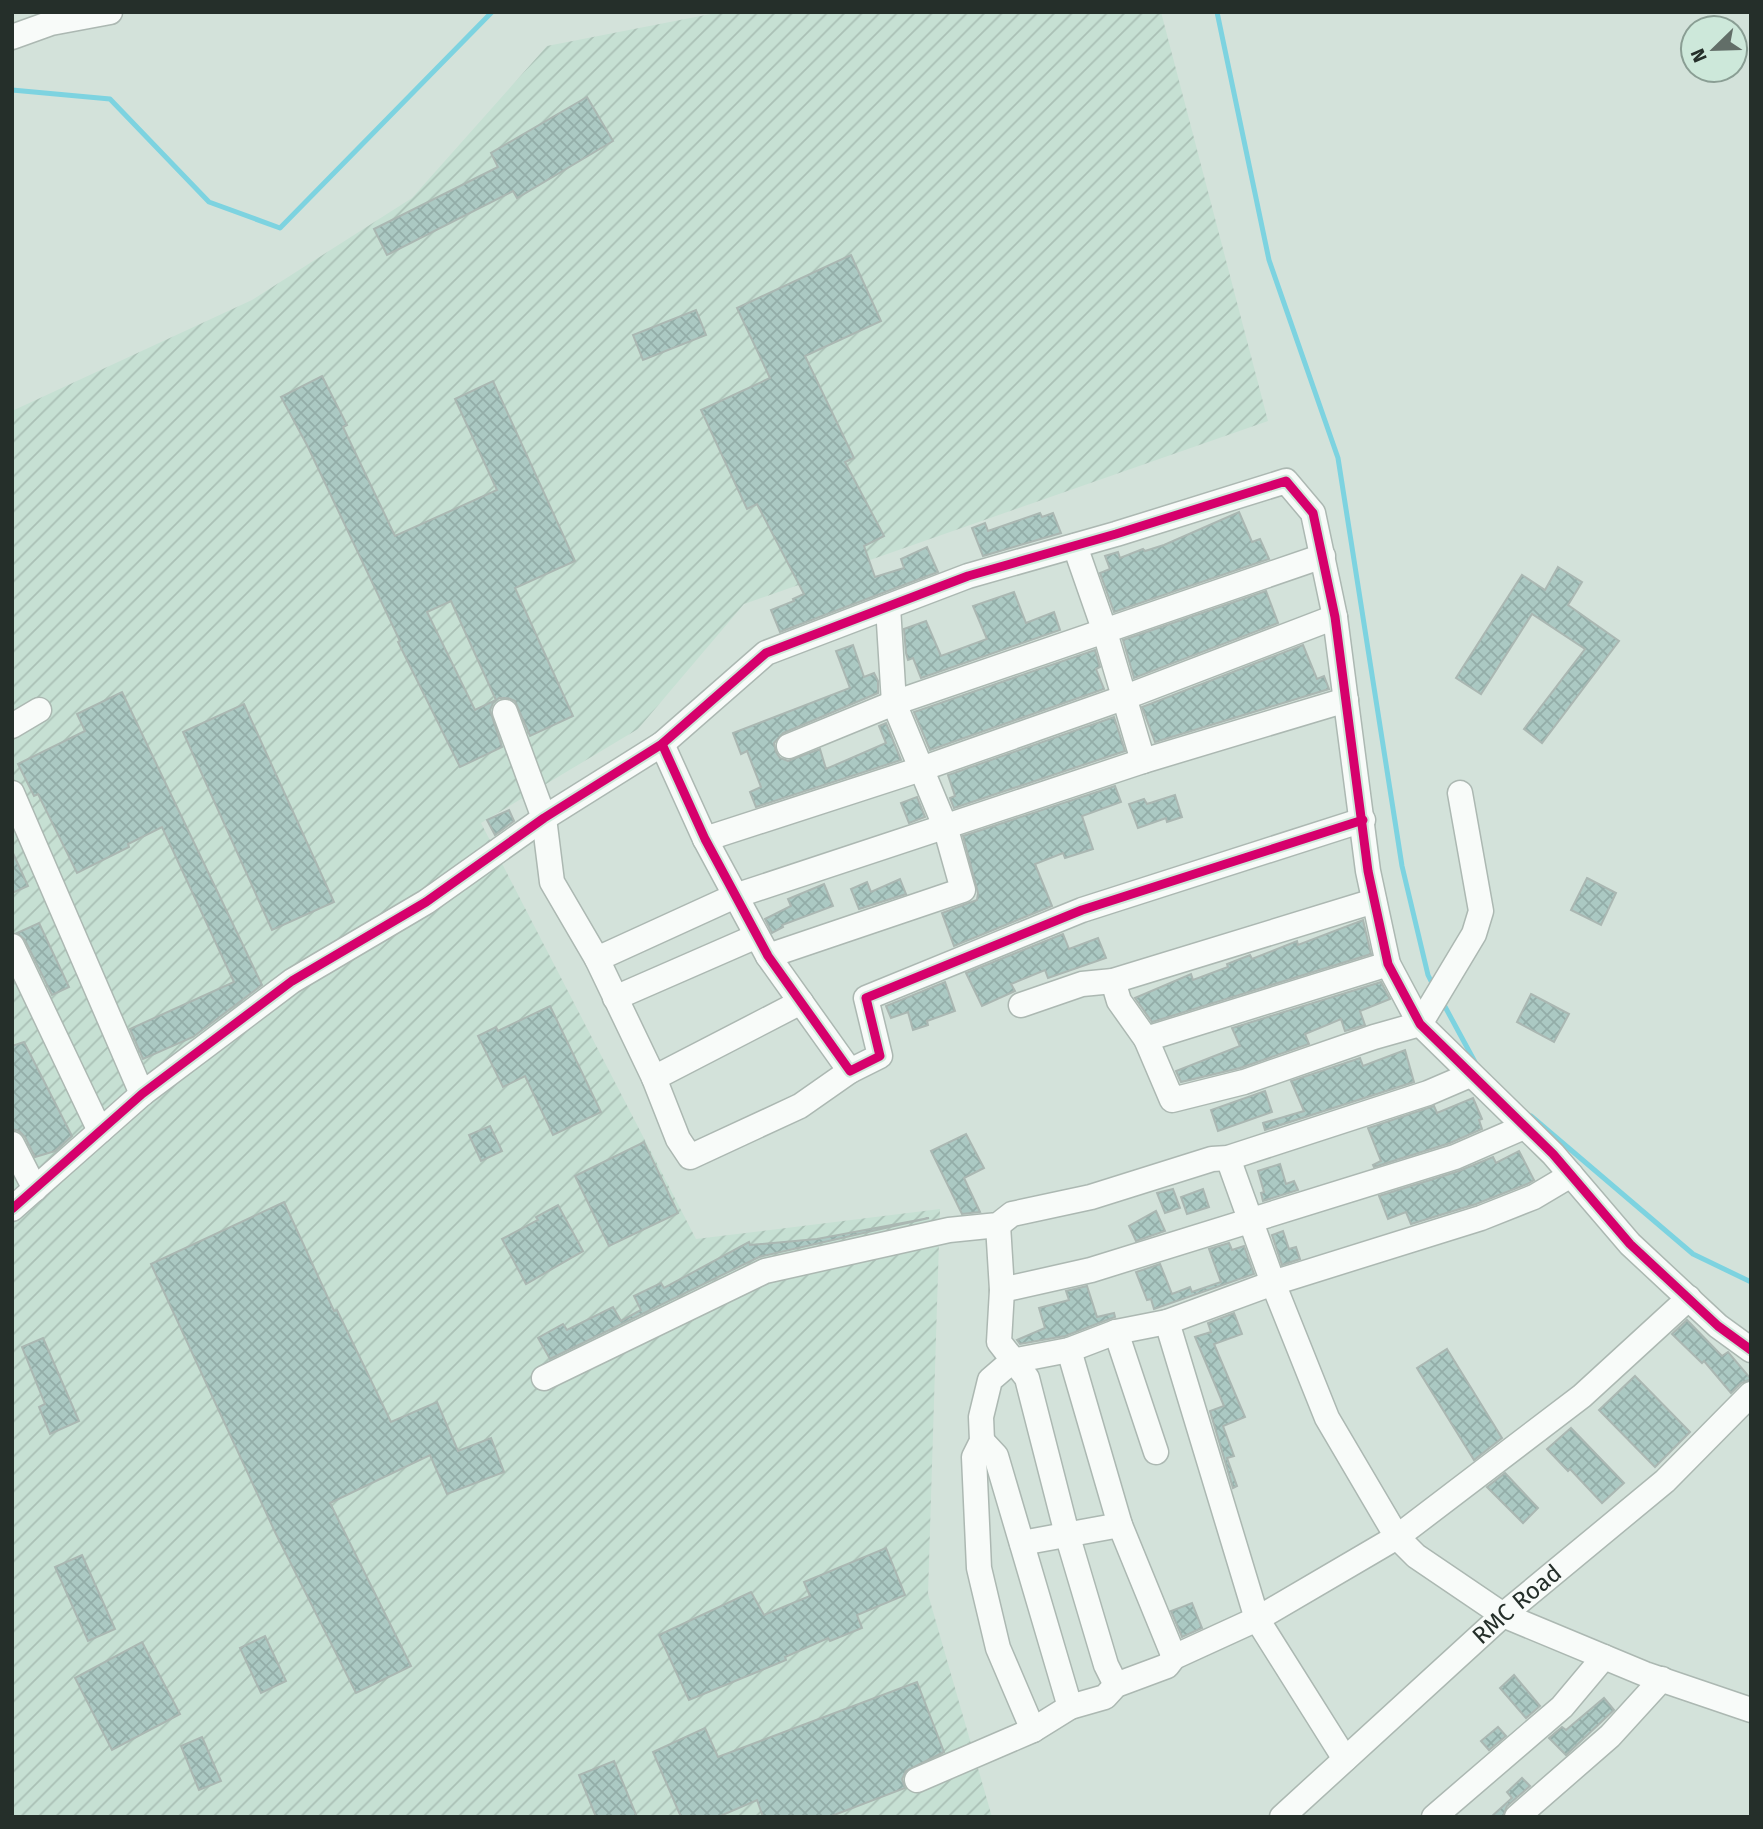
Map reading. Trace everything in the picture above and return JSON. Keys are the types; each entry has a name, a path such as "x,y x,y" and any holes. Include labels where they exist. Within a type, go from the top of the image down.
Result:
{"street":[{"path":"12,37 51,23 110,12"},
{"path":"12,1209 142,1094 292,981 426,902 544,818 662,744 766,653 968,576 1286,481 1313,513 1335,617 1368,871 1388,964 1470,1075 1571,1175 1630,1244 1718,1326 1751,1350"},
{"path":"1075,546 1104,629 1143,761"},
{"path":"789,746 894,703 1322,556"},
{"path":"615,998 762,946 963,890 945,827 894,703 888,607"},
{"path":"705,839 921,769 1123,698 1335,617"},
{"path":"597,959 735,896 1143,761 1346,700"},
{"path":"12,726 39,710"},
{"path":"505,712 544,818 552,882 597,959 653,1078 678,1139 690,1157 800,1105 850,1071 880,1056 866,998 1082,910 1363,820"},
{"path":"662,744 705,839 762,946 850,1071"},
{"path":"12,793 142,1094"},
{"path":"1113,981 1119,1001 1146,1039 1172,1100 1244,1082 1374,1037 1426,1015 1474,934 1481,911 1460,793"},
{"path":"1021,1005 1082,984 1113,981 1374,901"},
{"path":"12,946 100,1131"},
{"path":"1146,1039 1388,964"},
{"path":"653,1078 801,1002"},
{"path":"544,1378 765,1271 949,1230 998,1225 1012,1214 1091,1197 1212,1158 1228,1158 1428,1093 1470,1075"},
{"path":"1002,1290 1091,1270 1455,1157 1524,1127"},
{"path":"12,1144 35,1189"},
{"path":"1228,1158 1249,1220 1327,1418 1397,1537 1416,1556 1508,1617 1604,1657 1751,1710"},
{"path":"1033,1730 999,1648 979,1568 974,1457 982,1441 981,1417 990,1380 1012,1361 1069,1350 1116,1332 1167,1322 1273,1283 1481,1218 1534,1197 1571,1175"},
{"path":"998,1225 1002,1290 999,1342 1027,1378 1067,1534 1106,1665 1116,1685"},
{"path":"917,1780 1033,1730 1070,1707 1105,1697 1116,1685 1167,1665 1174,1657 1257,1619 1397,1537 1582,1396 1689,1298"},
{"path":"1167,1322 1257,1619 1345,1759"},
{"path":"1116,1332 1156,1452"},
{"path":"1069,1350 1120,1525 1174,1657"},
{"name":"RMC Road","path":"1282,1817 1665,1481 1751,1394"},
{"name":"RMC Road","path":"1294,1817 1508,1617 1671,1488 1751,1416"},
{"path":"982,1441 996,1456 1070,1707"},
{"path":"1022,1544 1120,1525"},
{"path":"1434,1817 1562,1707 1604,1657"},
{"path":"1517,1817 1610,1736 1662,1679"}],"shaded area":[{"path":"721,12 1161,12 1268,421 744,604 638,729 481,823 696,1239 940,1209 928,1594 992,1817 12,1817 12,411 252,300 412,198 547,46"}],"building":[{"path":"587,97 613,141 517,198 513,191 387,255 374,229 498,167 491,153"},
{"path":"851,255 881,321 805,356 854,458 845,462 884,536 864,546 875,577 904,568 901,559 927,547 938,572 780,632 771,610 804,594 757,504 747,509 701,410 770,378 737,308"},
{"path":"696,310 706,335 643,360 633,335"},
{"path":"322,376 347,425 343,427 395,536 497,490 455,399 493,381 575,561 515,588 573,716 530,736 515,701 499,698 490,710 502,747 460,767 398,642 400,641 307,445 281,397","holes":["451,601 496,700 475,710 427,612"]},
{"path":"1239,512 1252,542 1260,539 1269,559 1114,612 1100,573 1110,569 1105,556 1118,552 1120,558 1143,549 1145,551 1164,545"},
{"path":"1040,513 1042,517 1053,513 1061,533 983,556 972,528 985,523 988,531"},
{"path":"1558,567 1582,582 1568,605 1619,641 1542,743 1524,729 1585,649 1532,614 1481,694 1456,678 1522,575 1545,590"},
{"path":"1266,591 1278,623 1134,678 1123,640"},
{"path":"1014,592 1026,623 1054,612 1060,630 921,678 913,658 908,660 904,629 926,621 941,656 987,639 973,606"},
{"path":"853,645 864,677 874,673 878,681 878,693 783,733 774,743 776,752 780,758 788,761 820,749 826,769 886,743 879,726 886,723 901,760 756,807 750,792 761,787 747,751 741,754 733,733 850,688 836,651"},
{"path":"1303,645 1317,679 1324,676 1329,689 1155,742 1142,707"},
{"path":"1095,650 1100,667 1096,669 1104,689 930,750 914,712"},
{"path":"122,692 262,985 193,1037 143,1059 130,1029 234,982 162,827 77,873 38,794 34,796 18,764 85,731 77,714"},
{"path":"244,704 334,902 272,930 183,732"},
{"path":"1114,717 1125,751 954,808 950,798 955,796 948,775"},
{"path":"1115,786 1121,802 1082,816 1093,849 1065,858 1063,853 1035,864 1052,906 954,946 942,913 977,900 978,893 963,836"},
{"path":"1175,795 1182,817 1167,822 1166,818 1138,828 1129,804 1144,799 1147,804"},
{"path":"917,797 925,817 909,823 901,803"},
{"path":"509,810 514,821 495,835 487,820"},
{"path":"12,851 28,886 12,893"},
{"path":"1587,878 1616,893 1601,925 1571,910"},
{"path":"900,879 906,894 859,909 851,889 867,882 871,892"},
{"path":"824,884 833,906 782,925 783,927 772,933 765,919 791,906 788,899"},
{"path":"1363,920 1371,954 1152,1022 1135,998 1191,974 1193,980 1228,967 1227,964 1250,955 1252,959 1297,941 1298,945"},
{"path":"39,923 69,987 52,995 25,940 17,933"},
{"path":"1063,934 1069,949 1098,938 1106,958 1048,978 1045,970 1011,984 1015,991 982,1006 966,973"},
{"path":"945,982 955,1011 927,1021 928,1025 913,1030 908,1012 891,1018 886,1006"},
{"path":"1381,982 1390,999 1360,1011 1365,1025 1345,1031 1341,1019 1305,1034 1309,1044 1240,1068 1181,1082 1176,1071 1240,1046 1232,1028"},
{"path":"1531,994 1569,1014 1554,1042 1517,1022"},
{"path":"550,1006 601,1112 553,1135 525,1076 503,1087 478,1036 496,1027 498,1031"},
{"path":"24,1042 72,1136 55,1151 35,1157 25,1137 12,1129 12,1046"},
{"path":"1405,1050 1414,1082 1265,1130 1263,1123 1304,1111 1291,1081 1360,1058 1363,1066"},
{"path":"1265,1091 1272,1112 1218,1131 1211,1110"},
{"path":"1473,1098 1482,1119 1479,1120 1482,1129 1450,1143 1374,1167 1373,1165 1381,1161 1368,1128 1434,1106 1437,1113"},
{"path":"490,1126 502,1151 481,1161 469,1135"},
{"path":"966,1134 984,1168 964,1178 980,1212 962,1214 931,1151"},
{"path":"644,1142 678,1213 609,1246 575,1176"},
{"path":"1519,1151 1534,1180 1527,1184 1476,1204 1411,1224 1406,1212 1388,1219 1379,1196 1459,1171 1493,1157 1496,1163"},
{"path":"1280,1164 1286,1184 1294,1181 1298,1190 1263,1201 1261,1193 1264,1192 1258,1171"},
{"path":"1173,1189 1180,1208 1165,1213 1157,1193"},
{"path":"1203,1189 1209,1207 1187,1214 1181,1197"},
{"path":"284,1202 334,1311 337,1310 391,1422 437,1402 458,1451 491,1438 504,1472 447,1494 430,1455 330,1503 411,1666 356,1693 275,1532 151,1264"},
{"path":"558,1205 583,1251 526,1284 502,1239 538,1220 536,1217"},
{"path":"1156,1211 1165,1231 1136,1241 1129,1226"},
{"path":"929,1218 759,1257 550,1359 538,1338 563,1324 567,1330 613,1307 621,1321 641,1310 634,1296 661,1283 664,1288 749,1242 750,1245 817,1239"},
{"path":"1283,1231 1289,1249 1296,1247 1300,1259 1282,1265 1272,1235"},
{"path":"1229,1243 1232,1250 1244,1246 1254,1274 1154,1309 1151,1299 1147,1300 1136,1272 1160,1264 1172,1294 1190,1287 1192,1292 1221,1282 1209,1249"},
{"path":"1087,1286 1097,1317 1114,1313 1115,1317 1065,1336 1020,1344 1017,1340 1045,1328 1039,1308 1069,1300 1066,1291"},
{"path":"1234,1313 1242,1334 1214,1344 1245,1417 1223,1426 1234,1456 1227,1458 1237,1486 1233,1488 1210,1411 1224,1406 1195,1337 1211,1332 1208,1323"},
{"path":"1687,1320 1722,1356 1728,1352 1751,1379 1741,1383 1731,1393 1704,1361 1702,1363 1672,1334"},
{"path":"43,1338 79,1421 50,1434 39,1407 45,1404 22,1347"},
{"path":"1447,1349 1502,1438 1474,1460 1417,1368"},
{"path":"1635,1376 1690,1432 1655,1467 1599,1410"},
{"path":"1571,1428 1624,1483 1602,1503 1547,1449"},
{"path":"1505,1473 1538,1508 1523,1523 1487,1487"},
{"path":"886,1548 905,1595 857,1615 862,1628 830,1641 828,1638 785,1657 786,1660 689,1700 659,1635 751,1592 764,1615 810,1596 804,1582"},
{"path":"82,1555 115,1629 88,1641 55,1567"},
{"path":"1192,1603 1202,1628 1182,1637 1171,1611"},
{"path":"265,1636 286,1681 261,1693 240,1648"},
{"path":"142,1642 180,1714 112,1750 75,1678"},
{"path":"1514,1675 1540,1706 1526,1718 1500,1688"},
{"path":"917,1682 944,1752 906,1771 902,1779 905,1788 829,1817 763,1817 757,1800 718,1817 681,1817 653,1752 705,1728 718,1757"},
{"path":"1604,1698 1614,1710 1566,1755 1549,1738 1562,1727 1566,1730"},
{"path":"1498,1727 1506,1736 1489,1750 1481,1741"},
{"path":"202,1737 221,1781 199,1790 181,1746"},
{"path":"614,1761 637,1817 596,1817 579,1775"},
{"path":"1522,1778 1530,1786 1507,1806 1503,1817 1491,1817 1512,1798 1507,1792"}],"waterway":[{"path":"12,90 110,99 209,202 280,228 492,12"},
{"path":"1217,12 1269,260 1338,458 1402,866 1428,975 1433,985"},
{"path":"1443,1003 1475,1062"},
{"path":"1531,1116 1693,1254 1751,1282"}],"cycle path":[{"path":"12,1209 142,1094 292,981 426,902 544,818 662,744 766,653 968,576 1116,534 1286,481 1313,513 1335,617 1368,871 1388,964 1420,1024 1553,1154 1630,1244 1718,1326 1751,1350"},
{"path":"662,744 705,839 768,956 850,1071 880,1056 866,998 1082,910 1363,820"}]}
